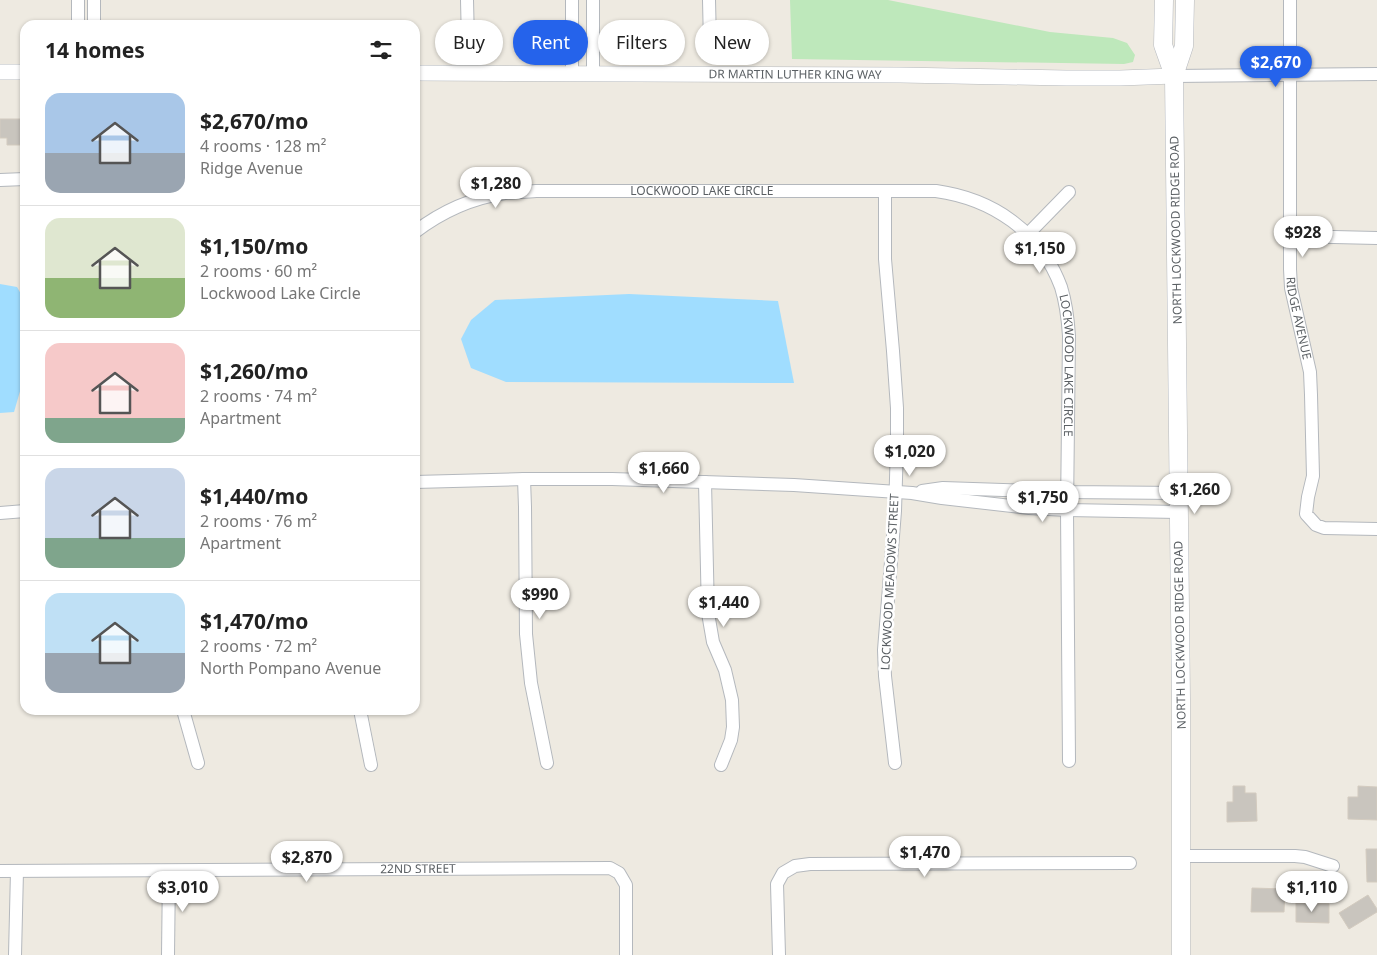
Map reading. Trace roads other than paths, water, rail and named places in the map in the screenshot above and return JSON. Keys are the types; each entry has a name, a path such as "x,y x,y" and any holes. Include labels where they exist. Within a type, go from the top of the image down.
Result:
{"main road":[{"name":"NORTH LOCKWOOD RIDGE ROAD","path":"1164,0 1163,45 1174,76"},
{"name":"NORTH LOCKWOOD RIDGE ROAD","path":"1181,955 1181,700 1174,76 1184,46 1185,0"}],"street":[{"path":"78,0 78,20"},
{"path":"94,0 94,20"},
{"path":"467,0 467,20"},
{"path":"572,0 572,74"},
{"path":"593,0 593,74"},
{"path":"709,0 709,20"},
{"name":"RIDGE AVENUE","path":"1290,0 1291,288 1310,372 1311,395 1312,476 1306,514 1316,525 1324,528 1377,529"},
{"path":"0,72 20,72"},
{"name":"DR MARTIN LUTHER KING WAY","path":"420,73 900,75 1066,78 1174,76"},
{"path":"1174,76 1377,74"},
{"path":"0,180 20,180"},
{"name":"LOCKWOOD LAKE CIRCLE","path":"420,229 448,212 483,198 506,193 536,191 936,191 967,197 986,205 1007,217 1028,234 1051,265 1061,287 1067,311 1069,336 1067,492 1069,760"},
{"name":"LOCKWOOD MEADOWS STREET","path":"885,191 885,259 897,408 897,446 896,492 884,650 885,676 895,763"},
{"path":"1028,234 1069,192"},
{"path":"1290,236 1377,238"},
{"path":"524,479 526,634 532,683 546,763"},
{"path":"420,482 612,479 794,484 896,492 943,488 1178,493"},
{"path":"705,482 708,613 713,642 725,670 732,700 731,740 721,765"},
{"path":"912,492 942,498 1029,508 1178,512"},
{"path":"0,513 20,511"},
{"path":"184,715 198,763"},
{"path":"361,715 371,765"},
{"path":"1180,856 1295,856 1305,857 1333,866"},
{"path":"779,955 777,884 783,873 794,866 810,864 1130,864"},
{"name":"22ND STREET","path":"0,871 610,868 616,870 622,876 626,885 626,955"},
{"path":"15,955 17,871"},
{"path":"168,955 169,871"}],"water":[{"path":"0,284 17,287 20,292 20,391 14,412 0,413"},
{"path":"629,294 778,301 794,383 506,382 471,368 461,339 471,320 495,300"}]}
